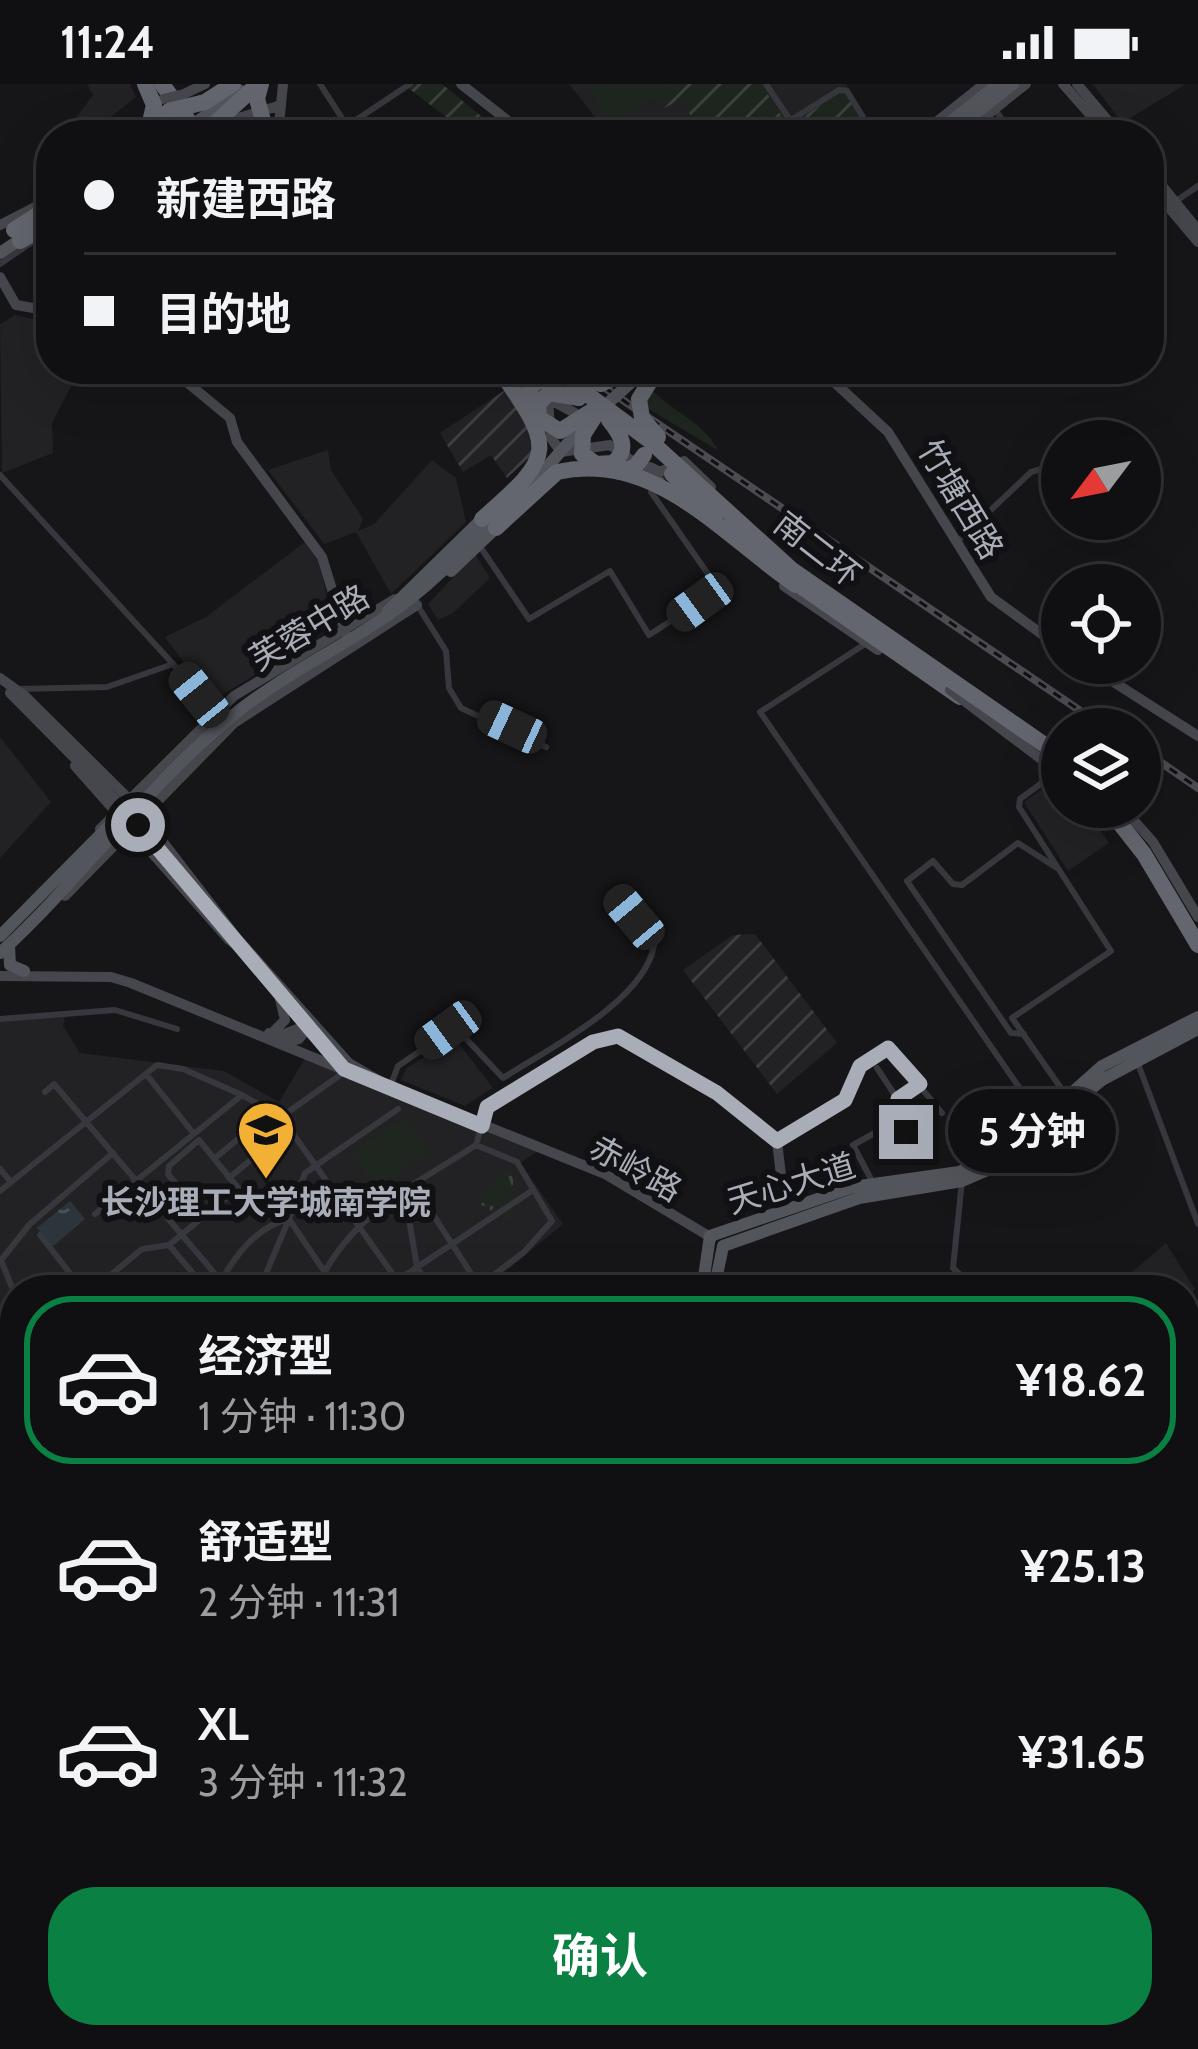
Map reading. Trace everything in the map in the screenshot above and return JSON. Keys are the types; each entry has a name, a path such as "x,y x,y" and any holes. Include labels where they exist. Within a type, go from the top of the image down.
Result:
{"highway":[{"path":"194,105 257,84 260,120"},
{"path":"194,105 244,108 253,120"},
{"path":"513,384 546,427"},
{"path":"482,526 540,458 546,427 527,399 533,384"},
{"name":"南二环","path":"568,384 589,417 806,592 952,687"},
{"name":"南二环","path":"574,384 634,428 820,591 1041,748"},
{"path":"646,384 640,392 642,418 736,521"},
{"path":"606,473 640,462 644,445 634,428"},
{"path":"482,526 557,472 606,473 668,487 806,592"},
{"path":"1121,828 1144,854 1198,945"},
{"path":"1135,828 1198,930"}],"main road":[{"path":"198,120 257,84"},
{"path":"278,120 283,84"},
{"path":"464,84 510,120"},
{"path":"939,120 984,84"},
{"path":"953,120 998,84"},
{"path":"971,120 1012,84"},
{"path":"976,120 1026,84"},
{"path":"1063,84 1095,120"},
{"path":"1077,84 1107,120"},
{"path":"194,105 278,109"},
{"path":"1164,193 1198,242"},
{"path":"1164,198 1198,230"},
{"path":"0,253 9,233"},
{"path":"0,278 16,305 36,308"},
{"path":"189,384 230,418 238,442 322,557 346,633"},
{"path":"537,384 589,417 656,471 676,461 692,465 787,560 1041,747"},
{"path":"135,807 246,713 416,602 581,450 589,417 624,384"},
{"name":"芙蓉中路","path":"3,944 135,807 239,711 395,607 514,497 624,384"},
{"name":"竹塘西路","path":"838,384 888,432 991,597 1041,632"},
{"path":"395,607 482,526 530,465 546,427 566,416 589,417"},
{"path":"546,427 561,452 616,448 788,589 1041,750"},
{"path":"530,465 542,463 551,480"},
{"path":"560,465 568,472 653,486 677,499"},
{"path":"479,545 482,526"},
{"path":"416,602 453,556"},
{"name":"芙蓉中路","path":"135,807 216,716 346,633 395,607 416,602"},
{"path":"1120,684 1198,734"},
{"path":"6,686 135,807 280,999 308,1026"},
{"path":"6,686 124,818 216,932 235,940"},
{"path":"6,686 119,802 343,1071"},
{"path":"1117,828 1198,956"},
{"path":"1117,828 1136,855"},
{"path":"1141,828 1153,842"},
{"path":"1142,828 1198,917"},
{"path":"3,944 10,964 7,974"},
{"name":"赤岭路","path":"7,974 133,978 343,1071 483,1124"},
{"path":"276,1039 285,1020 280,999"},
{"name":"天心大道","path":"714,1242 859,1198 962,1181 1022,1148 1136,1058 1196,1024"},
{"name":"天心大道","path":"714,1242 785,1210 874,1184 959,1172 1016,1142 1065,1094 1123,1052 1196,1024"},
{"path":"276,1039 308,1026"},
{"name":"赤岭路","path":"308,1026 349,1063 390,1087 605,1174 714,1242"},
{"path":"777,1141 785,1210"},
{"path":"706,1275 714,1242"},
{"path":"714,1242 714,1275"}],"street":[{"path":"320,84 340,120"},
{"path":"360,120 410,84"},
{"path":"766,84 790,120 843,90 864,120"},
{"path":"997,107 1004,120"},
{"path":"1171,204 1198,186"},
{"path":"0,264 36,230"},
{"path":"957,543 1031,472 1041,469"},
{"path":"0,475 216,716"},
{"path":"479,545 529,620 610,571 649,635 700,602 708,574 651,492 653,486"},
{"path":"416,602 446,651 449,688 461,708 546,747"},
{"path":"867,642 760,712 1041,1119"},
{"path":"6,686 106,687 173,664"},
{"path":"1041,781 1020,799 1019,807 1112,951 1012,1018 1065,1094"},
{"path":"1024,1034 1011,1033 907,881 933,861 953,884 962,885 1018,843 1060,870"},
{"path":"390,1087 398,1066 455,1027 503,1078 618,1001 648,965 654,945 617,897"},
{"path":"0,1019 115,1010 177,1029"},
{"path":"322,1275 358,1224 476,1145 487,1107 593,1042 618,1036 717,1093 777,1141 845,1100 860,1066 884,1050 892,1049 942,1113"},
{"path":"1136,1058 1198,1224"},
{"path":"0,1191 157,1065 184,1069 281,1117 394,1275"},
{"path":"874,1184 854,1145 873,1134 887,1139 906,1132 912,1120 877,1068"},
{"path":"281,1117 343,1071"},
{"path":"146,1074 194,1134"},
{"path":"45,1092 54,1084 216,1275"},
{"path":"898,1099 920,1084"},
{"path":"95,1214 242,1095"},
{"path":"265,1275 305,1173 398,1108"},
{"path":"214,1159 272,1111"},
{"path":"230,1178 290,1128"},
{"path":"110,1275 142,1249 169,1244 203,1217 238,1188 199,1141 169,1166 168,1174 203,1217"},
{"path":"476,1145 517,1162 552,1221 524,1252 494,1275"},
{"path":"0,1260 30,1224 113,1153"},
{"path":"0,1169 11,1182"},
{"path":"961,1275 953,1268 962,1181"},
{"path":"414,1185 470,1275"},
{"path":"405,1275 533,1190"},
{"path":"289,1219 324,1270"},
{"path":"225,1275 238,1253 272,1223 289,1219"},
{"path":"410,1225 422,1275"},
{"path":"40,1235 71,1275"},
{"path":"169,1244 198,1275"},
{"path":"78,2049 138,2049"}],"shaded area":[{"path":"87,84 130,84 136,97 108,120 76,120 93,95"},
{"path":"569,84 846,84 868,120 635,117 597,120"},
{"path":"1093,84 1186,84 1127,120 1120,120"},
{"path":"15,315 36,320 36,384 72,384 52,423 53,453 2,473 0,324"},
{"path":"505,390 535,437 533,454 507,478 491,455 463,472 440,433"},
{"path":"328,450 331,470 363,519 358,531 374,524 432,460 456,478 466,522 391,594 356,532 324,544 268,470"},
{"path":"305,542 318,561 335,626 212,701 165,637 206,617"},
{"path":"475,554 490,578 453,613 438,620 428,604"},
{"path":"0,737 51,802 0,858"},
{"path":"1041,790 1041,828 1099,828 1109,843 1068,871 1024,802"},
{"path":"755,934 837,1043 777,1094 683,970 733,935"},
{"name":"长沙理工大学城南学院","path":"66,1012 63,1026 80,1053 224,1071 279,1102 305,1058 538,1151 520,1163 563,1224 501,1275 0,1275 0,1019"},
{"path":"454,1037 493,1088 465,1106 401,1080 406,1069"},
{"path":"1166,1243 1186,1275 1129,1275"}],"green space":[{"path":"442,84 486,120 450,120 408,88"},
{"path":"591,84 677,84 630,114 614,118 598,109"},
{"path":"677,84 761,84 783,118 694,120 680,100 664,108 657,97"},
{"path":"846,93 863,120 804,120"},
{"path":"652,390 705,432 719,451 642,405"},
{"path":"406,1116 430,1152 375,1189 351,1153"},
{"path":"505,1172 513,1173 513,1222 476,1202"}],"water":[{"path":"70,1201 85,1219 52,1247 37,1228"}],"railway":[{"path":"599,384 1076,708"},
{"path":"1161,762 1198,788"}],"place":[{"name":"长沙理工大学城南学院","path":"266,1181"}],"route":[{"path":"138,825 280,999 344,1069 404,1096 482,1126 487,1107 593,1042 618,1036 717,1093 777,1141 845,1100 860,1066 888,1048 920,1084 898,1099 912,1120 906,1132"}]}
